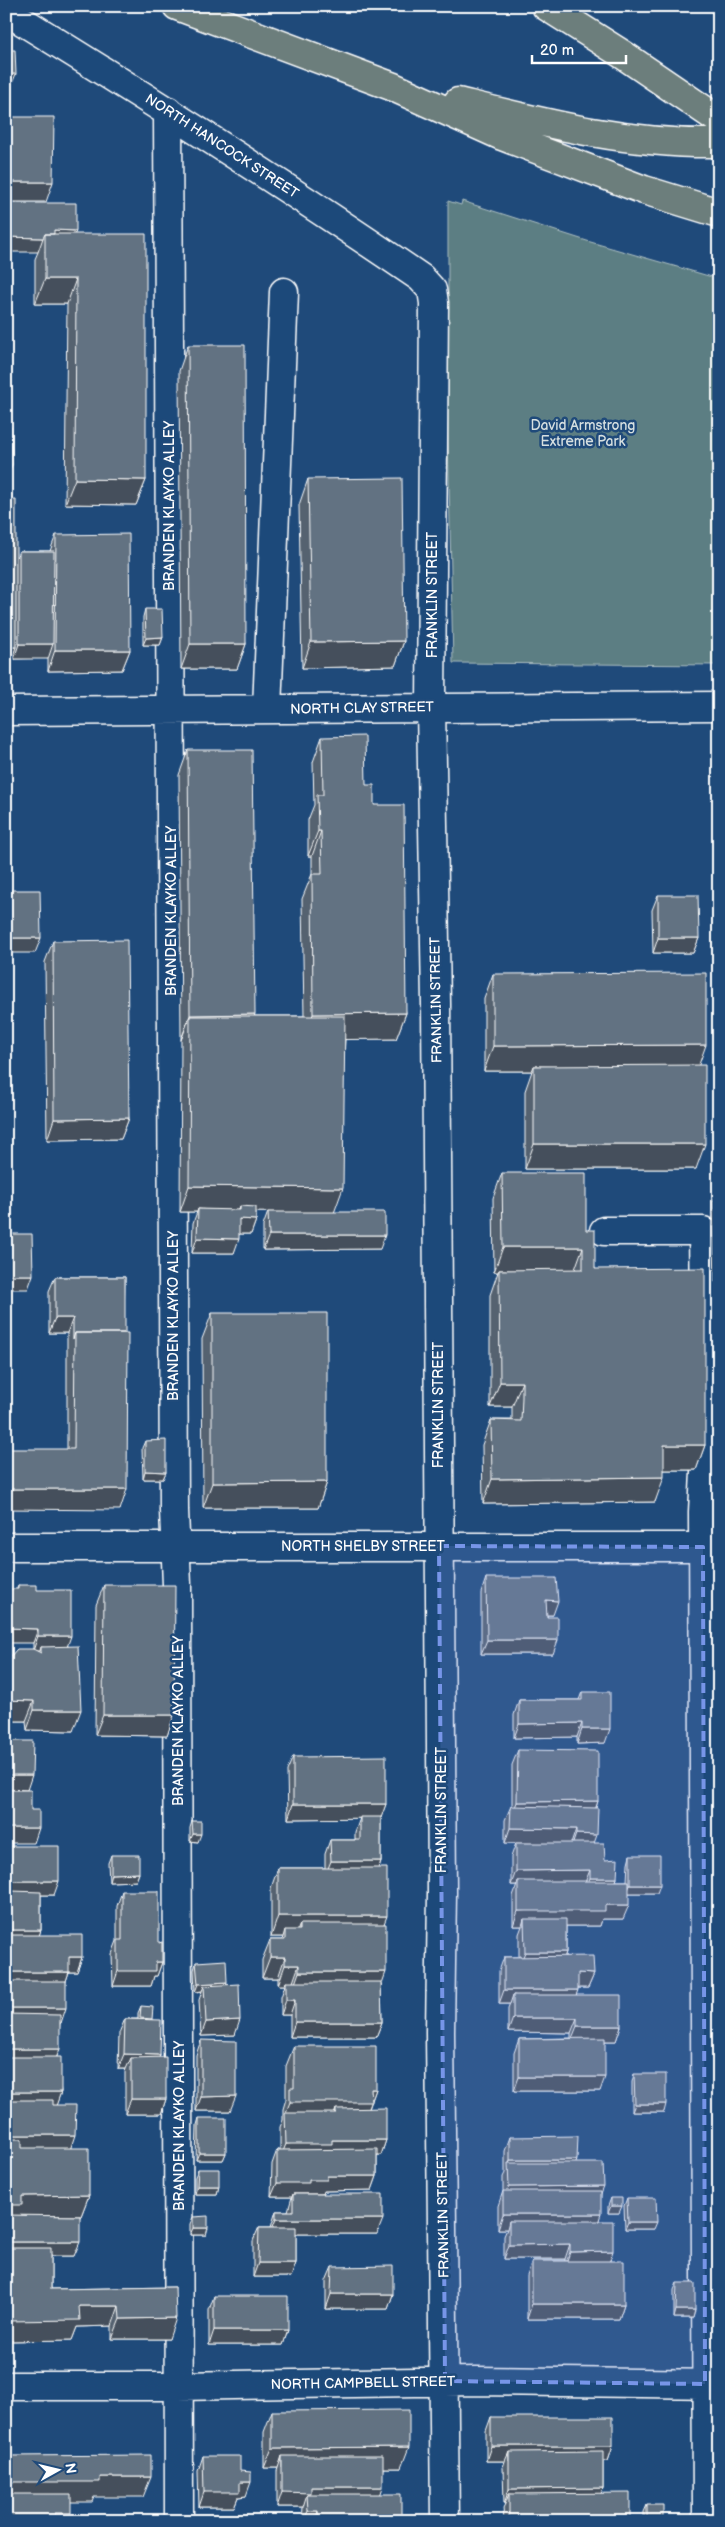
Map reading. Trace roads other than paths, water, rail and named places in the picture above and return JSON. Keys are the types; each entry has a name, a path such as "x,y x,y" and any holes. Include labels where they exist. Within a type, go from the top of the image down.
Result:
{"highway":[{"path":"177,6 391,86 502,136 644,190 719,214"},
{"path":"546,6 592,33 719,120"},
{"path":"391,86 572,130 642,140 719,143"}],"street":[{"name":"NORTH HANCOCK STREET","path":"6,11 168,111 329,215 421,278 432,290"},
{"name":"BRANDEN KLAYKO ALLEY","path":"168,111 175,1546 178,1585 179,2521"},
{"name":"FRANKLIN STREET","path":"432,290 434,303 431,706 436,1003 442,1893 440,2032 445,2521"},
{"path":"267,709 284,292"},
{"name":"NORTH CLAY STREET","path":"6,711 170,711 431,706 719,706"},
{"path":"604,1231 703,1231 706,1452 711,1546 712,2384 707,2521"},
{"name":"NORTH SHELBY STREET","path":"6,1547 711,1546"},
{"name":"NORTH CAMPBELL STREET","path":"6,2386 179,2386 445,2381 712,2384"}],"park label":[{"name":"David Armstrong Extreme Park","path":"583,434"}]}
